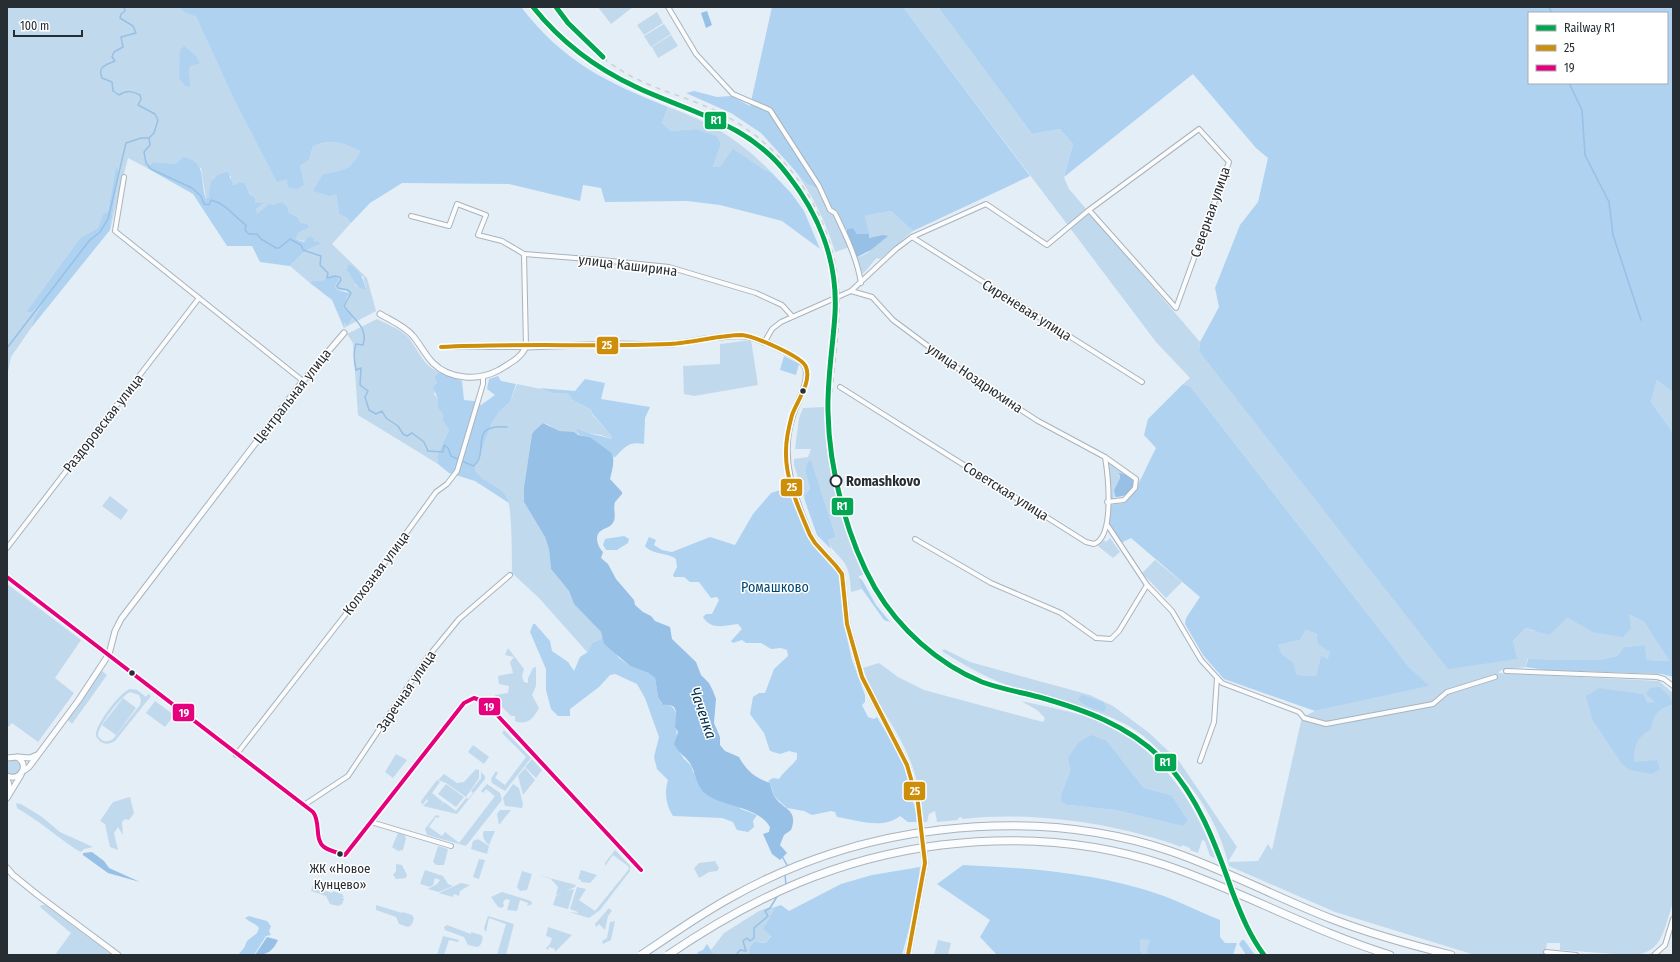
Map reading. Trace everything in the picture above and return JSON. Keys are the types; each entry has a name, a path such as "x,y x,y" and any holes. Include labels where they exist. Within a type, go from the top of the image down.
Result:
{"highway":[{"path":"641,955 730,898 792,868 861,845 903,835 995,825 1075,830 1148,844 1199,862 1332,919 1382,937 1451,955"},
{"path":"668,955 738,911 804,880 865,860 906,850 995,840 1072,845 1144,859 1206,881 1381,955"},
{"path":"1355,944 1390,955"}],"street":[{"path":"668,7 696,54 733,94 770,110 819,186 830,210 835,213 851,247 859,270 861,284"},
{"name":"Северная улица","path":"1199,129 1229,162 1176,308 1089,210 1199,129"},
{"path":"124,177 116,231 303,381"},
{"path":"380,314 412,335 433,364 442,370 463,377 491,374 515,361 526,347 524,254 502,241 478,235 486,215 457,204 448,226 411,216"},
{"path":"764,342 776,325 792,316 836,299 861,284 896,249 912,237 986,204 1047,245 1089,210"},
{"name":"Сиреневая улица","path":"912,237 1142,382"},
{"name":"улица Каширина","path":"524,254 669,267 756,292 782,305 792,316"},
{"name":"улица Ноздрюхина","path":"851,291 872,297 893,320 971,378 1038,421 1105,457 1136,479 1135,488 1124,500 1107,502"},
{"name":"Раздоровская улица","path":"7,548 199,298"},
{"name":"Центральная улица","path":"8,797 22,774 78,700 109,654 113,637 121,619 303,381 344,333"},
{"path":"441,347 671,344 742,335 764,342 797,358 806,367 806,382 788,430 786,451 788,473 810,534 815,543 842,574 847,624 862,677 908,765 918,803 925,854 921,890 908,955"},
{"name":"Колхозная улица","path":"236,755 370,583 436,492 446,484 457,471 474,409 483,384 483,376"},
{"name":"Советская улица","path":"840,387 1086,542 1098,542 1106,533 1108,526"},
{"path":"1105,457 1109,477 1107,502 1108,526 1147,585 1172,611 1201,660 1222,683 1299,712 1304,718 1326,724 1433,704 1447,692 1495,677"},
{"path":"915,539 991,583 1061,613 1096,638 1111,639 1118,631 1147,585"},
{"name":"Заречная улица","path":"304,805 321,796 348,776 426,658 458,619 510,575"},
{"path":"7,577 109,654 236,755 304,805 318,818 321,844 328,849 345,855 464,703 470,698 478,698 485,702 505,723 641,870"},
{"path":"1506,671 1658,677 1664,679 1673,686"},
{"path":"1200,761 1212,727 1217,678"},
{"path":"8,757 30,758 38,754"},
{"path":"17,757 23,763 22,774"},
{"name":"Центральная улица","path":"8,797 10,788 7,778 15,778 22,774"},
{"path":"371,822 451,846"},
{"path":"7,868 13,875 39,896 118,955"},
{"path":"1654,955 1665,945 1673,919"},
{"path":"1546,952 1576,955"}],"shaded area":[{"path":"7,7 178,7 185,13 196,15 231,93 300,166 309,160 313,146 326,142 337,142 360,151 355,163 343,170 323,174 336,194 339,214 347,218 351,223 332,244 367,278 376,311 344,328 343,322 348,313 343,307 348,297 347,291 337,290 335,286 338,281 321,282 313,280 310,283 290,266 304,253 320,244 294,239 298,233 309,228 300,224 298,217 289,213 281,202 256,215 256,209 264,204 254,203 245,183 241,182 234,185 231,183 231,176 214,177 209,187 209,196 206,199 201,168 153,162 147,168 128,158 110,230 119,172 116,167 108,212 103,215 98,228 80,238 26,312 31,313 41,301 40,310 34,318 31,328 11,357 7,377","holes":["363,276 366,288 356,286 353,277"]},
{"path":"598,7 633,7 611,24"},
{"path":"903,7 938,7 1032,134 1060,129 1073,144 1064,177 1069,189 1200,342 1199,351 1516,659 1513,641 1526,628 1534,631 1567,618 1592,632 1629,614 1644,622 1671,661 1647,660 1645,645 1624,647 1617,656 1599,660 1527,659 1526,667 1501,670 1498,673 1659,681 1673,693 1673,903 1660,939 1649,951 1641,954 1629,955 1560,950 1560,943 1547,943 1545,955 1475,955 1335,912 1229,866 1228,862 1258,861 1268,844 1272,850 1302,717 1315,711 1428,686 1409,667 1190,386 1183,384 1190,378 1156,342"},
{"path":"657,12 663,23 644,35 637,25"},
{"path":"664,24 671,34 651,47 644,36"},
{"path":"671,35 678,46 658,58 652,47"},
{"path":"668,107 712,126 737,142 772,173 713,167 721,144 696,129 671,131 662,123"},
{"path":"793,168 807,184 819,190 828,211 833,215 850,247 835,252 818,208"},
{"path":"891,211 913,231 880,259 877,258 859,276 857,257 872,250 878,243 881,236 869,238 865,216"},
{"path":"377,319 405,334 429,366 439,372 434,377 437,383 434,394 438,399 437,407 443,414 443,421 449,430 437,456 438,464 358,415 353,343 347,334"},
{"path":"751,340 758,385 694,396 684,394 683,366 720,364 720,344"},
{"path":"1657,380 1673,392 1673,433 1651,402"},
{"path":"517,384 548,391 567,393 574,401 592,410 592,414 612,437 611,439 601,435 576,431 580,435 558,431 543,423 532,434 524,487 524,502 545,537 549,549 551,569 569,591 574,604 601,632 603,638 592,643 588,653 539,598 512,573 511,521 509,503 504,494 485,481 475,469 491,425 499,412 510,402"},
{"path":"824,407 828,451 836,492 848,533 864,574 858,577 862,589 851,592 847,568 832,549 828,540 836,537 811,460 805,470 810,489 805,495 805,501 794,465 794,459 808,457 811,449 795,449 799,418 803,408"},
{"path":"1107,460 1127,475 1118,475 1120,478 1114,490 1114,499 1109,499 1110,477"},
{"path":"110,496 128,510 121,520 102,506"},
{"path":"1110,538 1120,552 1113,558 1098,546 1104,540 1106,542"},
{"path":"1155,560 1182,582 1166,598 1142,573"},
{"path":"7,584 81,640 55,678 74,693 38,742 12,723 7,728"},
{"path":"1306,630 1317,634 1330,652 1329,659 1321,657 1316,676 1297,675 1293,662 1282,654 1278,645 1300,640"},
{"path":"508,648 524,669 522,676 524,682 528,683 528,678 533,668 536,667 536,686 532,695 539,708 535,715 527,722 515,721 515,716 511,716 499,704 495,695 508,693 509,686 499,684 498,676 513,673 510,662 514,657 505,655"},
{"path":"944,649 970,662 1090,695 1113,706 1148,732 1179,761 1237,847 1228,862 1226,853 1211,818 1197,795 1175,768 1149,740 1141,734 1114,718 1030,693 996,681 942,651"},
{"path":"879,663 898,677 924,690 1043,722 1045,718 1037,710 1021,701 1092,718 1114,728 1132,739 1148,753 1176,784 1199,820 1215,858 1210,856 1205,841 1202,840 1198,853 1182,845 1181,847 1129,831 1073,821 1016,817 962,819 962,817 958,818 958,820 937,822 935,811 929,814 927,822 924,822 918,787 910,761 902,742 872,690 863,668","holes":["1107,741 1144,788 1171,795 1182,826 1115,810 1069,805 1062,792 1070,771 1068,758"]},
{"path":"102,671 107,675 72,724 67,719"},
{"path":"130,689 137,690 146,697 148,694 151,696 115,741 107,744 104,743 96,736 96,731 108,710 126,691","holes":["130,692 139,695 141,700 140,705 113,739 107,741 101,740 98,736 101,726 121,699"]},
{"path":"123,698 136,708 116,735 102,725"},
{"path":"155,701 174,715 165,727 146,713"},
{"path":"504,730 531,758 505,791 492,783 491,779 496,771 498,773 495,778 505,785 526,757 502,733"},
{"path":"473,745 489,757 484,764 468,752"},
{"path":"396,754 407,760 393,778 385,772"},
{"path":"14,759 21,764 22,767 17,774 14,775 7,770 6,767 11,760"},
{"path":"532,759 542,770 536,778 525,767"},
{"path":"525,768 535,780 523,795 518,776"},
{"path":"476,769 479,770 479,778 466,797 446,783 438,780 444,774 457,783 464,782"},
{"path":"481,772 485,776 485,779 457,814 423,806 428,801 427,799 422,805 421,801 437,780 440,782 432,793 443,802 440,806 444,802 456,811 466,798 468,799 473,793 471,791 481,778"},
{"path":"446,784 464,797 456,807 438,794"},
{"path":"487,784 500,793 502,800 466,846 427,835 425,829 436,815 440,816 438,818 436,817 429,827 442,836 445,832 459,843 495,796 486,789 483,793 481,791"},
{"path":"513,784 519,788 523,804 522,808 505,806 503,798"},
{"path":"130,797 134,813 129,820 125,819 122,822 123,835 118,827 114,833 118,850 110,847 105,824 100,821 113,802"},
{"path":"16,803 21,804 42,817 60,832 93,847 84,849 81,852 77,850 17,808"},
{"path":"500,810 511,810 499,825 497,814"},
{"path":"484,831 495,831 489,845 484,839"},
{"path":"398,833 404,834 406,838 403,850 398,851 392,847"},
{"path":"478,839 489,846 487,854 471,849 473,841"},
{"path":"438,846 448,849 444,865 436,865 433,862"},
{"path":"615,850 630,866 630,871 600,910 589,918 569,912 578,913 570,909 577,887 586,889 579,900 595,911 629,869 628,866 613,855 605,866 605,863"},
{"path":"479,859 485,860 479,879 473,877"},
{"path":"715,861 719,868 717,871 709,872 699,878 694,868 699,863"},
{"path":"396,864 402,865 407,875 406,878 396,879 393,875 396,871"},
{"path":"425,870 443,876 448,884 453,886 439,892 428,889 437,884 440,880 435,878 433,885 430,887 420,884"},
{"path":"581,870 597,875 590,883 581,882 581,880 578,879"},
{"path":"522,871 532,874 527,890 520,891 517,887"},
{"path":"538,875 576,885 575,887 566,891 574,889 568,909 553,905 556,896 561,894 556,895 558,887 551,879"},
{"path":"461,883 470,885 460,891 459,896 454,894 453,897 439,893"},
{"path":"312,886 332,893 333,891 342,894 344,899 342,904 338,906 330,904 326,896 311,891"},
{"path":"502,892 531,901 532,904 527,906 528,903 520,900 517,911 507,910 510,900 506,899 503,902 504,906 502,908 498,907 491,897"},
{"path":"41,905 45,905 112,955 55,955 71,933 40,907"},
{"path":"376,905 412,915 414,918 412,924 410,924 412,925 408,927 399,924 396,917 376,910"},
{"path":"775,907 765,925 767,931 771,935 766,943 760,942 749,955 713,955 711,950 724,933 759,911"},
{"path":"609,908 612,911 608,916 605,930 599,924 596,927 595,924"},
{"path":"488,916 514,924 506,955 497,955 506,924 489,918 486,932 484,928"},
{"path":"615,921 611,940 603,944 602,941 607,938 610,922"},
{"path":"447,925 471,934 471,932 481,935 483,938 481,944 479,944 481,945 477,947 468,945 464,937 445,930 444,927"},
{"path":"548,927 572,935 555,952 555,949 549,947 548,950 546,948 550,944 552,938 546,936"},
{"path":"443,936 459,940 458,942 449,940 444,955 437,955"},
{"path":"1144,938 1150,940 1148,955 1143,955 1140,949 1140,939"},
{"path":"938,940 951,943 948,955 934,955"}],"green space":[{"path":"178,7 521,7 537,26 569,56 605,79 668,107 662,123 671,131 696,129 716,136 721,144 713,167 720,167 733,149 766,171 772,173 791,193 804,211 820,249 782,221 720,205 687,201 605,202 601,188 583,185 580,201 509,184 402,183 370,203 351,223 347,218 339,214 336,194 330,196 313,191 323,174 341,170 350,166 357,158 360,151 337,142 326,142 313,146 309,160 300,166 304,185 297,189 288,187 287,179 277,182 231,93 196,16 185,13"},
{"path":"772,7 903,7 1030,176 913,231 891,211 865,216 869,234 857,234 853,228 845,230 838,212 831,208 824,192 807,184 761,133 731,113 686,93 694,91 717,97 731,96 750,106"},
{"path":"938,7 1673,7 1673,392 1657,380 1651,402 1673,433 1673,677 1662,674 1545,670 1526,667 1528,659 1599,660 1617,656 1624,647 1645,645 1647,660 1670,661 1644,622 1629,614 1631,628 1623,637 1592,632 1567,618 1549,635 1526,628 1513,641 1517,659 1448,669 1199,351 1200,342 1219,307 1215,288 1240,225 1258,202 1268,158 1256,148 1193,74 1064,177 1073,144 1060,129 1032,134"},
{"path":"184,46 196,56 200,63 190,66 190,87 185,86 179,78 180,50"},
{"path":"183,157 191,159 199,167 206,199 209,196 210,186 213,179 219,174 228,172 233,185 241,182 245,183 250,195 255,198 255,203 265,203 256,209 257,214 269,204 274,205 281,202 286,205 289,213 298,217 300,223 307,224 309,228 298,233 295,239 304,242 310,236 314,239 314,242 317,241 321,244 304,253 290,266 260,262 252,246 227,246 193,194 147,168 153,162 176,164"},
{"path":"116,166 119,172 110,230 31,328 34,318 40,309 41,302 31,313 26,312 80,238 98,228 103,214 108,212"},
{"path":"348,264 355,268 360,274 366,289 362,289 357,285 347,270"},
{"path":"332,275 338,278 335,286 337,290 349,293 343,307 352,317 348,325 344,322 344,328 332,300 310,283 313,280 319,281 327,279"},
{"path":"784,356 799,364 796,375 780,370"},
{"path":"439,372 462,381 464,400 474,401 481,405 495,395 487,389 489,379 498,376 501,381 516,384 510,402 499,412 491,425 475,469 482,478 503,492 509,503 475,481 449,473 438,464 437,456 449,430 443,421 443,414 437,407 438,399 433,387 437,383 434,377"},
{"path":"585,379 605,383 601,399 650,407 645,418 644,444 630,444 614,458 612,453 590,437 580,435 576,431 578,429 611,439 612,437 592,413 592,410 574,401 567,393 553,393 539,388 575,391"},
{"path":"1183,384 1190,386 1409,667 1429,686 1315,711 1224,679 1203,655 1185,624 1186,618 1200,597 1131,538 1121,543 1109,524 1109,505 1125,503 1130,497 1156,448 1144,435 1148,419","holes":["1306,630 1317,634 1318,644 1330,652 1328,659 1321,656 1316,676 1297,675 1293,662 1282,654 1278,645 1300,640"]},
{"path":"811,460 836,537 828,540 831,549 817,535 805,501 805,495 810,489 805,470 808,462"},
{"name":"Ромашково","path":"787,488 812,545 841,577 846,634 852,660 865,695 865,702 862,705 868,717 874,719 877,717 898,753 905,770 917,817 916,822 908,822 900,816 885,822 861,822 837,817 835,812 831,811 812,815 804,811 787,808 774,796 768,781 773,778 779,779 797,759 797,753 789,751 780,754 770,751 764,733 750,714 753,697 759,693 765,693 774,669 788,656 787,650 781,648 771,649 761,643 746,643 742,640 733,643 731,641 742,629 738,624 715,626 706,621 703,617 706,614 712,614 719,600 717,597 711,598 699,582 690,582 684,577 674,577 673,575 677,567 676,559 668,555 652,551 645,546 649,537 656,540 654,545 662,550 672,552 710,537 735,545 753,514 771,493"},
{"path":"624,536 629,539 628,543 617,550 606,550 603,545 605,539"},
{"path":"858,577 862,580 876,605 890,622 884,620 862,589"},
{"path":"533,624 535,624 550,641 552,651 568,662 574,671 580,657 588,652 592,643 603,638 604,644 613,650 619,658 630,666 650,673 655,678 658,697 662,704 671,706 675,712 677,718 675,723 679,750 691,766 693,772 741,809 757,815 753,821 754,827 748,832 737,830 733,822 722,818 673,816 666,799 668,780 657,769 654,757 659,737 645,698 637,684 615,674 610,675 599,687 570,709 570,716 558,716 551,709 546,690 546,669 530,632"},
{"path":"1660,687 1670,697 1673,704 1660,710 1655,715 1651,729 1639,739 1635,746 1634,762 1657,760 1660,769 1652,774 1630,770 1622,764 1592,719 1586,696 1600,688 1644,695 1647,703 1655,702 1646,694 1650,688"},
{"path":"1082,695 1103,702 1106,707 1105,711 1103,712 1083,704 1078,699"},
{"path":"1091,735 1107,741 1144,788 1171,795 1188,821 1182,826 1115,810 1068,805 1061,801 1062,792 1070,771 1068,758 1078,743"},
{"path":"963,865 1038,870 1113,881 1161,895 1220,920 1220,937 1225,943 1237,943 1233,955 1148,955 1147,949 1150,940 1140,939 1140,949 1143,955 997,955 980,937 990,920 937,884"},
{"path":"920,867 917,899 902,955 749,955 750,947 754,942 766,943 771,936 763,929 775,907 781,905 789,911 841,884 872,875"},
{"path":"249,916 267,921 271,926 269,931 271,935 266,936 254,955 238,955 244,948 247,941 257,933 259,928 245,918"},
{"path":"1242,940 1244,940 1255,955 1246,955 1239,944"},
{"path":"707,944 714,955 697,955 698,952 703,950"}],"water":[{"path":"707,11 712,25 706,28 701,13"},
{"path":"853,228 857,234 869,234 869,238 883,235 888,236 871,250 857,257 847,233 847,229"},
{"path":"543,423 559,431 574,432 578,435 590,437 612,453 613,463 610,479 622,492 622,494 615,502 615,516 613,523 599,532 597,538 599,547 603,552 601,558 608,564 616,579 634,600 635,605 643,612 651,616 655,621 670,627 672,639 696,662 701,675 709,683 716,699 714,723 720,737 720,745 725,751 739,757 748,770 755,776 770,783 774,796 792,814 793,823 791,830 784,835 780,845 787,853 780,860 772,854 763,834 769,832 770,827 765,820 749,811 714,799 703,791 690,762 678,751 674,744 678,732 675,727 676,711 672,706 663,705 658,697 655,678 649,673 630,666 604,644 601,632 574,604 569,591 551,569 549,549 545,537 524,502 524,487 532,434"},
{"path":"1119,473 1127,475 1135,482 1125,495 1115,497 1114,490 1120,478"},
{"path":"92,852 104,861 109,868 140,882 108,873 83,855 83,853"},
{"path":"267,937 278,940 269,952 255,955"}],"waterway":[{"name":"Чаченка","path":"124,7 125,11 121,14 120,18 133,26 136,33 121,37 123,47 114,52 112,57 115,61 103,66 101,74 102,78 112,82 113,91 119,95 125,92 140,95 141,99 138,105 155,114 158,120 154,133 149,138 150,145 144,152 146,163 151,169 192,188 201,196 204,204 209,205 211,200 221,204 246,225 245,230 249,234 257,234 261,239 276,248 279,248 290,239 301,245 303,250 321,256 320,265 328,273 327,278 335,276 340,277 341,280 337,286 338,288 348,290 351,293 344,306 359,323 364,333 363,345 356,344 354,350 354,360 356,370 361,368 360,385 368,391 365,397 369,410 376,414 382,411 386,418 398,426 403,434 407,436 412,433 424,442 428,451 443,452 444,445 448,448 451,456 473,466 478,461 483,434 487,430 495,427 507,427"},
{"path":"1549,7 1552,12"},
{"path":"1569,84 1582,110 1585,155 1609,202 1613,235 1641,320"},
{"path":"7,348 89,241 100,232 108,219 126,143 141,138 149,138"},
{"name":"Чаченка","path":"782,856 788,867"},
{"name":"Чаченка","path":"785,874 786,886"},
{"name":"Чаченка","path":"736,955 740,950 746,951 743,941 747,938 750,941 754,938 754,928 768,916 765,911 770,908 778,895"}],"railway":[{"path":"556,7 582,39 613,66 645,83 705,106 733,120 758,138 781,159 800,183 816,209 828,237 836,268 839,311 832,395"}],"rail line":[{"name":"R1","path":"533,7 555,32 593,63 621,80 718,121 737,131 772,157 787,174 798,189 817,222 830,257 835,295 835,314 828,400 829,434 832,457 841,503 848,526 865,569 875,588 908,631 921,644 950,665 982,682 996,687 1039,697 1089,713 1134,736 1161,758 1185,787 1204,820 1242,916 1254,940 1264,955"},
{"name":"R1","path":"556,7 568,23 603,57"}],"transit line":[{"name":"25","path":"441,347 498,345 670,344 724,336 742,335 777,347 803,363 806,367 807,373 806,385 792,415 786,451 786,462 790,483 810,535 815,543 842,574 847,624 862,677 907,765 918,803 925,863 908,955"},
{"name":"19","path":"7,577 313,812 317,821 319,840 321,844 329,850 345,855 464,703 474,698 485,702 641,870"}],"place":[{"name":"Romashkovo","path":"836,481"},
{"name":"ЖК «Новое Кунцево»","path":"340,854"}]}
